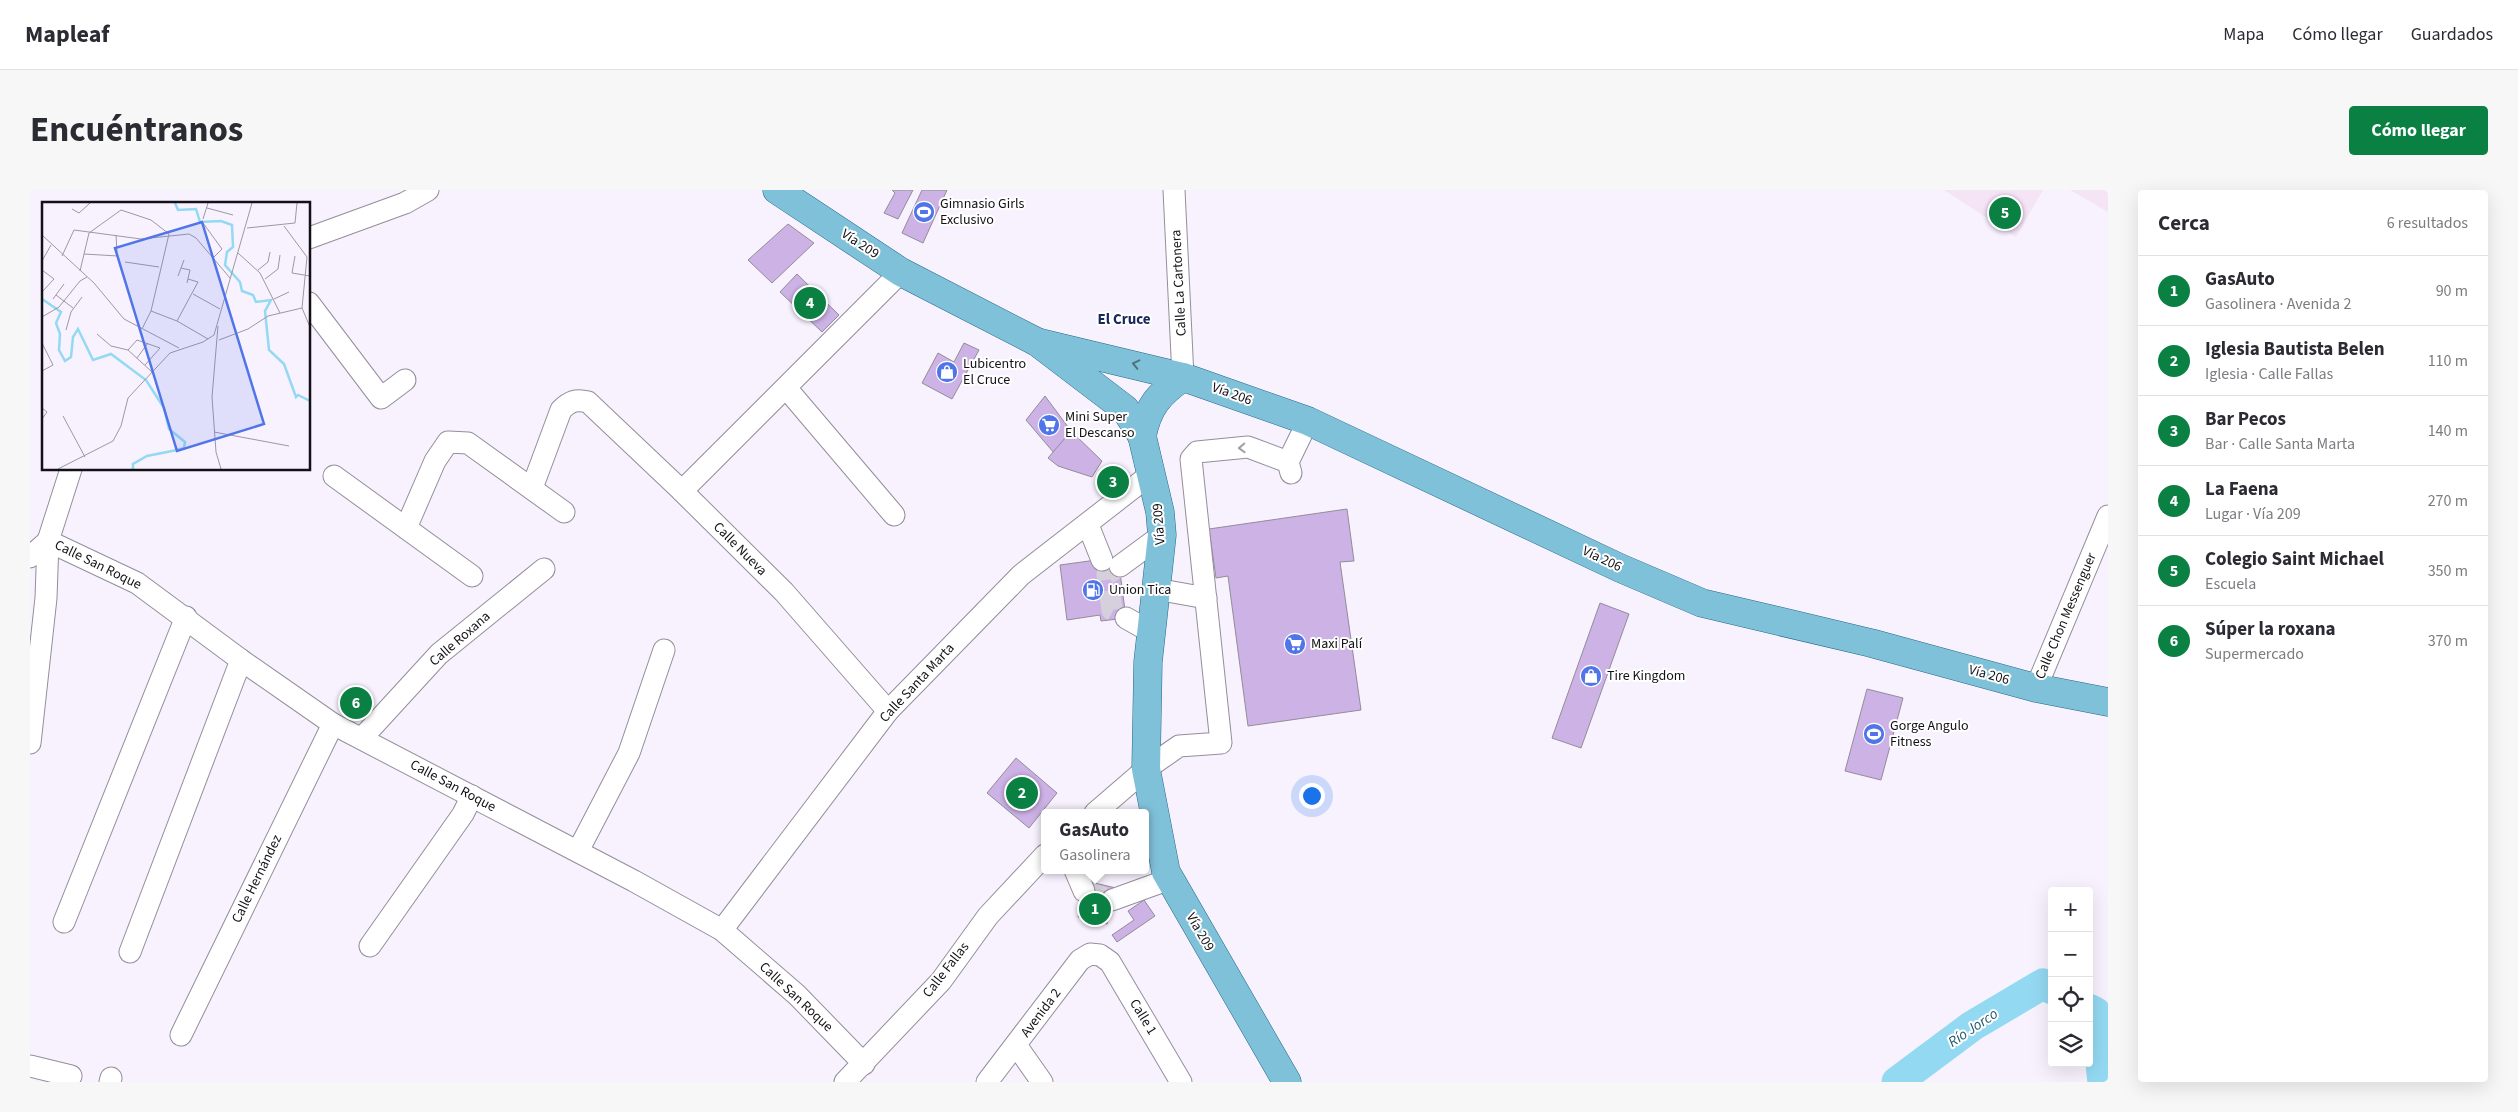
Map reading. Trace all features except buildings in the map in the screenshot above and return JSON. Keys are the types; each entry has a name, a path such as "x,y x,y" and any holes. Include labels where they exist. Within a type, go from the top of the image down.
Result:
{"main road":[{"name":"Vía 209","path":"777,190 901,272 1037,342 1125,409 1142,436 1152,474 1162,535 1146,693 1146,769 1160,870 1287,1082"},
{"path":"1037,342 1183,377"},
{"path":"1142,436 1146,416 1156,400 1183,377"},
{"name":"Vía 206","path":"1125,409 1135,395 1150,384 1166,378 1183,377 1308,421 1620,568 1702,603 1871,644 2036,688 2108,702"}],"street":[{"path":"310,238 402,197 428,190"},
{"name":"Calle La Cartonera","path":"1174,190 1183,377"},
{"path":"682,491 901,272"},
{"path":"310,303 381,398 405,380"},
{"path":"786,389 894,515"},
{"name":"Calle Nueva","path":"532,488 561,410 568,402 579,400 588,402 682,491 784,592 888,711"},
{"path":"1100,809 1146,769 1178,746 1222,743 1191,459 1197,452 1248,447 1289,467 1308,421"},
{"path":"406,528 435,461 448,442 468,443 564,512"},
{"path":"30,743 46,598 48,541 70,470"},
{"name":"Calle Santa Marta","path":"722,930 888,711 1021,576 1152,474"},
{"path":"334,476 472,576"},
{"name":"Calle Chon Messenguer","path":"2036,688 2108,516"},
{"path":"1088,525 1111,563 1162,535"},
{"name":"Calle San Roque","path":"30,557 48,541 137,583 186,617 241,660 333,724 578,851 722,930 797,995 864,1064"},
{"name":"Calle Roxana","path":"362,738 439,654 544,569"},
{"path":"1156,589 1206,598"},
{"path":"64,922 186,617"},
{"path":"1126,618 1151,632"},
{"path":"578,851 629,753 664,650"},
{"path":"130,952 241,660"},
{"name":"Calle Hernández","path":"181,1035 333,724"},
{"path":"370,946 463,814 472,796"},
{"name":"Calle Fallas","path":"845,1082 941,981 988,916 1041,859"},
{"path":"1112,900 1160,870"},
{"path":"1077,874 1084,892"},
{"name":"Avenida 2","path":"987,1082 1080,960 1090,954 1100,955"},
{"name":"Calle 1","path":"1100,955 1110,962 1181,1082"},
{"path":"1016,1045 1042,1082"},
{"path":"30,1066 70,1076"}],"shaded area":[{"path":"1944,190 2043,190 2016,237"},
{"path":"2070,190 2108,190 2108,212"}],"waterway":[{"name":"Río Jorco","path":"1897,1082 1972,1026 2043,984 2048,987"},
{"name":"Río Jorco","path":"2093,1011 2095,1012 2103,1082"}],"tunnel":[{"path":"1120,566 1107,574 1112,610 1126,618"},
{"path":"1084,891 1112,900"}],"place":[{"name":"Gimnasio Girls Exclusivo","path":"924,212"},
{"name":"Colegio Saint Michael","path":"2005,213"},
{"name":"La Faena","path":"810,303"},
{"name":"Lubicentro El Cruce","path":"947,372"},
{"name":"Mini Super El Descanso","path":"1049,425"},
{"name":"Bar Pecos","path":"1113,482"},
{"name":"Union Tica","path":"1093,590"},
{"name":"Maxi Palí","path":"1295,644"},
{"name":"Tire Kingdom","path":"1591,676"},
{"name":"Súper la roxana","path":"356,703"},
{"name":"Gorge Angulo Fitness","path":"1874,734"},
{"name":"Iglesia Bautista Belen","path":"1022,793"},
{"name":"GasAuto","path":"1095,909"}],"district":[{"name":"El Cruce","path":"1124,319"}]}
